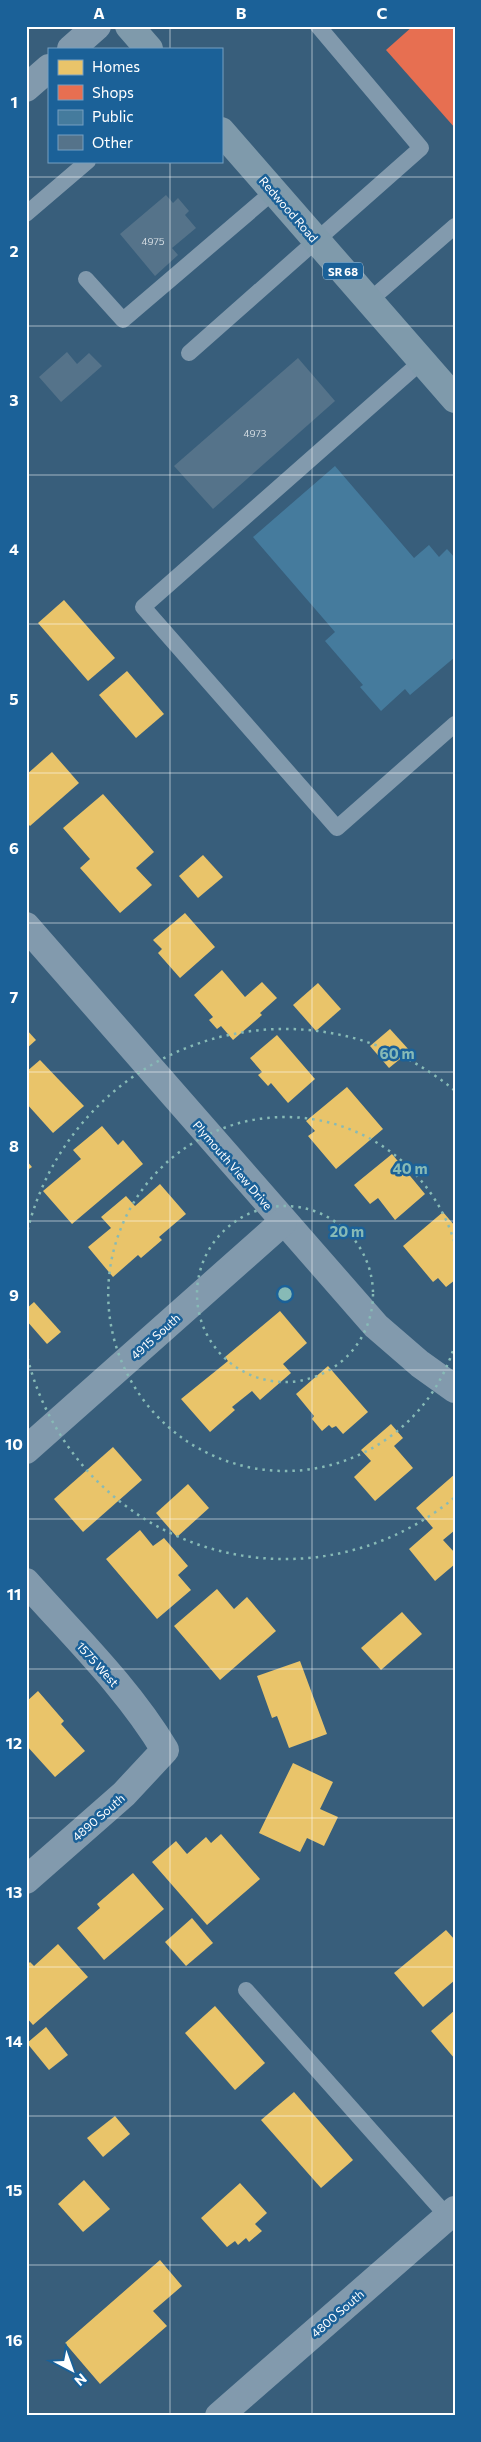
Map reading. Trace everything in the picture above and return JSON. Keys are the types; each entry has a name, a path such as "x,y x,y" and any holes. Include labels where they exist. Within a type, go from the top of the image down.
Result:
{"main road":[{"path":"129,26 147,48"},
{"name":"Redwood Road","path":"222,133 422,361 452,392"}],"street":[{"path":"72,48 97,26"},
{"path":"26,88 48,69"},
{"name":"Plymouth View Drive","path":"26,926 283,1222 376,1326 420,1364 455,1389"},
{"name":"4915 South","path":"26,1450 283,1222"},
{"name":"1575 West","path":"26,1582 125,1694 153,1730 165,1750"},
{"name":"4890 South","path":"26,1880 124,1794 165,1750"},
{"name":"4800 South","path":"218,2416 451,2214"}],"lane":[{"path":"189,353 421,148 318,26"},
{"path":"26,214 87,162"},
{"path":"86,278 123,320 274,191"},
{"path":"369,301 455,226"},
{"path":"422,361 143,607 337,828 455,724"},
{"path":"246,1990 451,2214"}],"building: Homes":[{"path":"64,600 115,658 88,681 38,623"},
{"path":"127,671 164,714 136,738 99,695"},
{"path":"52,752 79,783 30,826 26,822 26,775"},
{"path":"103,794 154,852 136,868 152,885 120,913 80,868 90,859 63,828"},
{"path":"203,855 223,877 198,898 179,876"},
{"path":"185,913 215,947 180,978 158,953 162,949 153,940"},
{"path":"222,970 245,997 262,982 277,998 260,1013 262,1015 233,1040 221,1026 217,1029 209,1020 213,1017 194,995"},
{"path":"318,983 341,1009 316,1031 293,1005"},
{"path":"26,1029 36,1040 26,1049"},
{"path":"390,1029 410,1051 389,1068 370,1046"},
{"path":"277,1035 315,1079 288,1103 271,1083 268,1086 258,1075 262,1072 250,1058"},
{"path":"40,1060 84,1106 53,1133 26,1103 26,1072"},
{"path":"347,1087 383,1129 336,1169 308,1136 315,1131 306,1121"},
{"path":"102,1126 118,1145 123,1140 143,1164 72,1224 43,1191 81,1159 73,1150"},
{"path":"392,1154 425,1194 395,1220 378,1198 370,1204 354,1185"},
{"path":"26,1160 32,1167 26,1171"},
{"path":"160,1184 186,1214 159,1237 162,1240 141,1258 138,1255 113,1277 88,1247 111,1228 101,1217 126,1196 135,1206"},
{"path":"443,1212 455,1226 455,1280 446,1287 438,1278 433,1282 403,1246"},
{"path":"34,1302 61,1332 47,1344 26,1320 26,1309"},
{"path":"280,1311 307,1343 283,1364 291,1373 260,1400 252,1391 232,1407 235,1410 210,1432 181,1399 228,1361 225,1357"},
{"path":"328,1366 368,1412 343,1434 336,1426 332,1428 329,1425 322,1431 312,1419 314,1416 296,1394"},
{"path":"391,1424 403,1438 394,1446 413,1468 375,1501 354,1477 371,1461 361,1450"},
{"path":"113,1447 142,1480 83,1532 54,1499"},
{"path":"455,1474 455,1530 443,1540 455,1553 455,1564 435,1581 409,1549 433,1528 416,1508"},
{"path":"188,1484 209,1508 177,1537 156,1513"},
{"path":"140,1530 153,1546 164,1538 188,1566 178,1575 191,1590 157,1619 106,1559"},
{"path":"217,1589 234,1609 247,1597 276,1631 220,1680 174,1626"},
{"path":"402,1612 422,1634 381,1670 361,1648"},
{"path":"300,1661 327,1734 289,1748 277,1716 272,1718 257,1676"},
{"path":"38,1691 64,1721 61,1724 85,1751 55,1777 26,1745 26,1702"},
{"path":"293,1763 333,1782 320,1809 338,1817 324,1846 307,1838 300,1852 259,1833"},
{"path":"221,1834 260,1879 207,1925 152,1862 176,1841 187,1854 206,1837 211,1843"},
{"path":"133,1873 164,1909 104,1960 77,1928 100,1908 97,1904"},
{"path":"192,1918 213,1943 186,1966 165,1942"},
{"path":"446,1930 455,1940 455,1980 423,2007 394,1973"},
{"path":"58,1944 88,1977 33,2025 26,2017 26,1966 30,1962 34,1966"},
{"path":"215,2006 265,2063 235,2090 185,2033"},
{"path":"455,2010 455,2059 431,2031"},
{"path":"46,2027 68,2055 49,2070 27,2043"},
{"path":"294,2092 353,2160 321,2188 261,2120"},
{"path":"115,2116 130,2134 103,2157 87,2138"},
{"path":"84,2180 110,2209 83,2232 58,2204"},
{"path":"240,2183 267,2213 255,2224 262,2231 249,2242 246,2238 238,2245 235,2241 227,2247 201,2218"},
{"path":"160,2260 182,2286 153,2311 167,2326 100,2384 65,2343"}],"building: Shops":[{"path":"413,26 455,26 455,128 386,50"}],"building: Public":[{"path":"335,466 414,558 429,545 439,557 447,549 455,558 455,657 410,695 405,689 381,711 360,687 363,685 325,641 335,632 253,537"}],"building: Other":[{"path":"166,195 173,203 178,198 189,211 185,215 196,228 172,248 178,255 155,276 120,234"},
{"path":"67,352 77,364 89,353 102,366 61,402 39,377"},
{"path":"298,358 335,401 213,509 174,466"}]}
